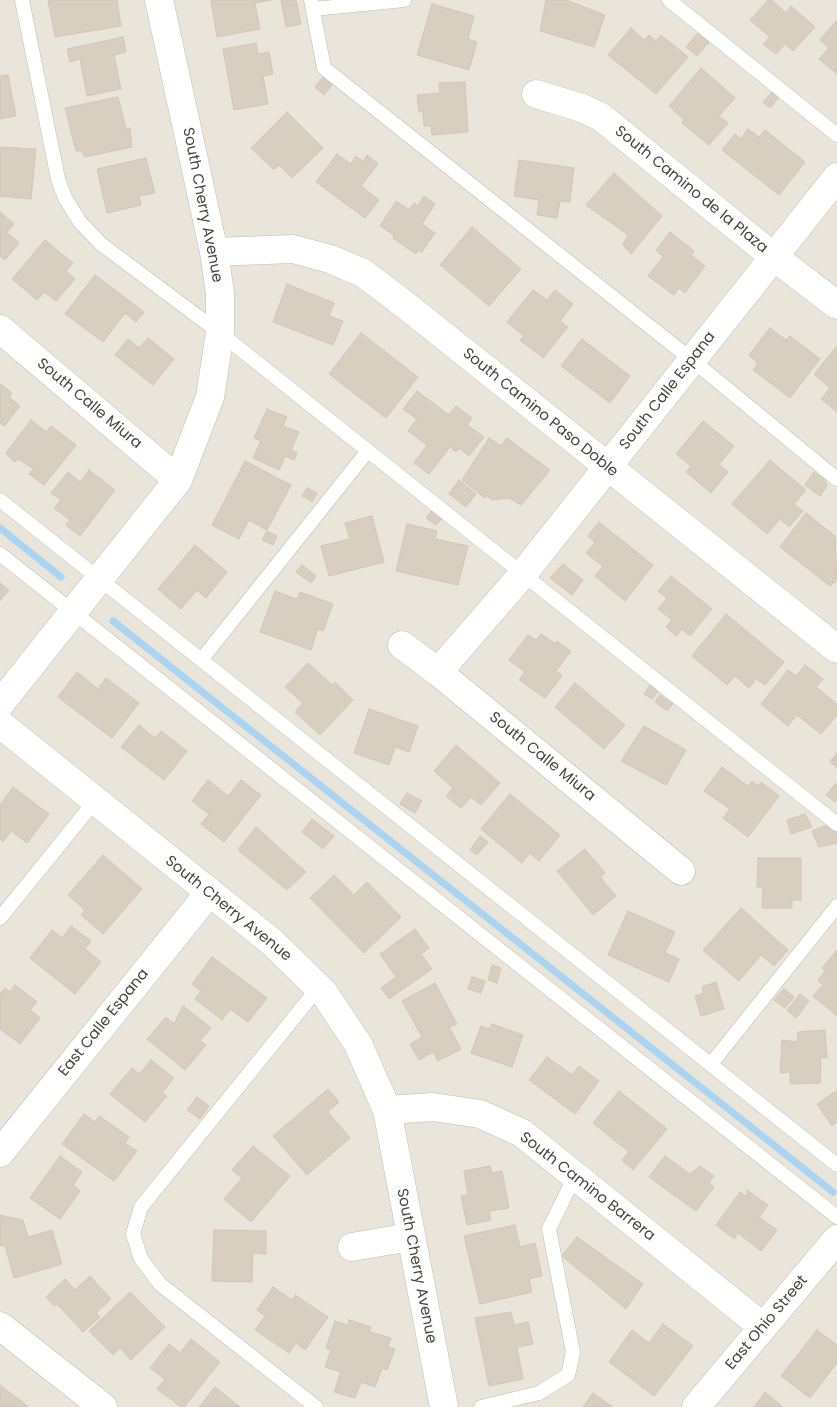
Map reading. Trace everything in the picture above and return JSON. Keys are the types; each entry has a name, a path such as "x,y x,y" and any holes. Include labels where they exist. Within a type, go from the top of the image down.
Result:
{"street":[{"name":"South Cherry Avenue","path":"0,704 178,480 210,397 220,333 220,293 214,252 159,0"},
{"name":"South Camino de la Plaza","path":"536,94 582,108 602,117 774,257 837,305"},
{"name":"South Calle Espana","path":"438,672 523,574 837,177"},
{"name":"South Camino Paso Doble","path":"214,252 292,249 330,259 363,273 837,649"},
{"name":"South Calle Miura","path":"0,329 178,480"},
{"name":"South Calle Miura","path":"402,645 438,672 681,871"},
{"name":"South Cherry Avenue","path":"0,724 273,943 324,993 358,1044 387,1110 444,1407"},
{"name":"East Calle Espana","path":"2,1148 209,893"},
{"name":"South Camino Barrera","path":"387,1110 433,1106 480,1114 522,1133 763,1327"},
{"path":"352,1247 410,1237"},
{"name":"East Ohio Street","path":"696,1407 837,1239"},
{"path":"0,1326 103,1407"}],"lane":[{"path":"22,0 58,179 65,198 80,222 100,244 220,333 367,452 837,824"},
{"path":"404,0 312,5 324,68 692,360 837,479"},
{"path":"669,0 837,135"},
{"path":"201,660 367,452"},
{"path":"0,500 837,1165"},
{"path":"0,554 837,1217"},
{"path":"0,918 95,801"},
{"path":"711,1064 837,906"},
{"path":"316,1407 160,1284 141,1259 133,1234 141,1207 318,988"},
{"path":"480,1407 539,1393 568,1375 573,1352 549,1229 575,1176"}],"shaded area":[{"path":"0,0 837,0 837,1407 0,1407"}],"building":[{"path":"48,0 117,0 121,26 55,37"},
{"path":"211,0 271,0 255,3 260,29 217,37"},
{"path":"281,0 296,0 301,24 286,27"},
{"path":"546,0 566,0 605,15 594,47 540,31"},
{"path":"768,0 772,0 786,13 791,6 815,27 793,51 785,44 776,54 763,44 770,37 750,20"},
{"path":"432,4 474,16 468,39 477,42 469,70 417,55"},
{"path":"836,21 837,74 819,59 829,48 820,40"},
{"path":"631,28 644,40 649,35 656,41 661,35 688,57 656,94 608,55"},
{"path":"699,32 710,41 697,56 686,47"},
{"path":"123,37 126,52 114,55 121,89 87,96 80,59 70,62 67,49"},
{"path":"256,43 258,54 269,52 273,74 263,76 268,104 234,110 223,49"},
{"path":"701,68 735,98 719,116 728,123 709,145 682,123 684,120 669,106"},
{"path":"8,75 16,116 0,119 0,76"},
{"path":"323,77 332,85 324,95 315,87"},
{"path":"465,82 468,132 432,135 431,126 424,126 423,112 419,112 417,95 440,93 439,83"},
{"path":"772,92 779,97 770,108 763,102"},
{"path":"118,97 126,129 130,128 132,147 85,157 82,151 76,151 65,108"},
{"path":"287,112 323,148 292,178 279,165 274,170 251,148"},
{"path":"748,129 759,137 765,130 805,162 779,195 722,150 735,134 741,139"},
{"path":"0,147 36,149 31,199 0,196"},
{"path":"337,154 351,164 356,156 363,161 367,155 378,164 361,186 379,200 365,218 316,182"},
{"path":"146,158 155,193 139,196 141,205 107,213 97,169"},
{"path":"519,160 574,168 570,202 560,201 557,218 537,215 539,200 514,196"},
{"path":"614,173 662,216 631,254 623,245 628,235 586,205"},
{"path":"424,196 435,204 422,224 435,233 422,252 419,250 416,254 380,226 396,201 409,210 414,203 418,206"},
{"path":"0,212 14,224 7,232 19,243 5,260 0,256"},
{"path":"472,227 521,269 489,306 440,265"},
{"path":"670,232 694,251 691,255 705,266 685,293 679,288 674,295 648,276 663,257 656,250"},
{"path":"45,240 73,263 66,271 75,279 56,301 44,292 37,300 12,279"},
{"path":"95,275 144,312 136,322 125,313 103,342 65,314"},
{"path":"287,284 334,303 329,316 343,321 333,345 273,322"},
{"path":"533,290 547,300 555,290 573,304 560,321 568,327 543,358 520,340 524,336 507,322"},
{"path":"770,328 786,340 790,336 820,359 790,398 753,370 758,363 749,355"},
{"path":"361,333 418,377 386,418 329,374"},
{"path":"148,338 174,359 153,385 115,355 128,339 139,348"},
{"path":"582,339 630,376 610,403 561,366"},
{"path":"837,346 837,412 821,399 830,388 814,374"},
{"path":"0,384 12,393 9,397 20,406 4,426 0,423"},
{"path":"417,391 449,415 456,406 472,418 467,425 484,437 469,456 459,448 456,452 450,447 429,474 414,463 427,445 408,431 417,419 403,409"},
{"path":"267,409 287,417 283,426 299,432 291,450 297,453 294,460 285,456 279,470 253,458 261,441 254,438"},
{"path":"31,420 46,432 51,426 76,445 44,485 29,474 33,469 19,459 14,462 6,453"},
{"path":"703,421 734,446 719,464 728,472 711,493 686,472 691,466 676,454"},
{"path":"489,438 501,446 507,438 550,470 521,505 509,498 492,500 486,495 485,498 462,480"},
{"path":"770,460 806,490 794,504 803,511 789,527 780,519 767,534 732,504"},
{"path":"245,461 291,485 267,530 249,520 239,539 212,525"},
{"path":"89,470 115,490 80,536 66,525 70,520 54,508 61,500 51,493 68,472 80,482"},
{"path":"814,472 825,480 827,486 820,496 805,485"},
{"path":"459,480 476,494 466,507 449,494"},
{"path":"307,488 317,493 312,502 302,496"},
{"path":"432,510 442,519 436,525 426,518"},
{"path":"806,513 835,536 837,580 830,586 780,547"},
{"path":"372,516 384,562 329,576 321,546 350,539 345,523"},
{"path":"599,522 653,565 625,601 595,576 603,566 586,553 595,542 588,536"},
{"path":"407,524 437,531 435,539 468,546 458,585 396,571"},
{"path":"267,531 277,536 273,545 262,540"},
{"path":"195,545 227,572 206,598 197,590 181,609 158,589"},
{"path":"563,564 583,580 572,595 550,578"},
{"path":"302,565 316,576 311,583 296,572"},
{"path":"671,576 712,609 690,636 682,629 676,636 666,627 672,620 658,609 667,598 658,591"},
{"path":"0,583 9,590 0,601"},
{"path":"275,591 297,599 300,592 333,604 323,631 318,629 311,650 260,632"},
{"path":"726,614 784,662 765,685 756,679 749,688 735,676 727,685 692,656"},
{"path":"541,634 556,644 557,641 571,651 556,671 562,676 545,698 519,680 525,672 509,660 528,635 536,640"},
{"path":"308,663 332,685 335,682 353,700 320,735 295,712 303,703 285,687"},
{"path":"805,665 823,679 816,687 837,704 837,715 821,734 797,715 788,726 761,704 788,670 796,676"},
{"path":"77,672 98,689 106,678 139,703 112,738 58,697"},
{"path":"575,683 625,725 604,749 555,707"},
{"path":"651,684 659,690 652,699 644,694"},
{"path":"660,695 673,704 667,711 655,702"},
{"path":"369,709 418,726 409,752 395,747 389,765 354,753"},
{"path":"139,725 155,738 161,731 187,751 164,780 121,747"},
{"path":"644,726 686,750 666,785 621,761"},
{"path":"456,745 500,783 481,805 471,797 461,808 446,796 453,788 434,771"},
{"path":"837,753 837,767 830,762"},
{"path":"722,767 748,786 752,781 758,786 761,782 779,796 748,837 723,818 730,809 704,791"},
{"path":"208,780 228,796 241,780 261,795 224,842 201,824 209,814 192,801"},
{"path":"836,783 837,799 835,802 826,795"},
{"path":"13,787 49,814 27,843 11,831 3,842 0,839 0,805"},
{"path":"407,793 422,801 415,813 400,804"},
{"path":"510,794 560,835 539,861 530,853 522,863 481,829"},
{"path":"805,814 812,827 791,834 787,820"},
{"path":"312,819 334,836 323,849 302,832"},
{"path":"830,824 837,829 837,843 819,847 812,831"},
{"path":"256,827 306,872 287,890 238,850"},
{"path":"480,836 488,842 477,855 470,850"},
{"path":"585,849 605,873 600,877 616,896 593,915 557,871"},
{"path":"103,855 142,889 103,934 81,915 85,910 68,895"},
{"path":"758,858 801,858 801,900 792,900 792,908 762,908 763,887 757,887"},
{"path":"334,875 354,895 367,882 401,917 364,953 310,898"},
{"path":"741,908 788,950 774,966 761,955 739,981 703,950"},
{"path":"628,911 675,932 665,953 679,959 669,982 608,955"},
{"path":"71,926 91,941 85,949 101,962 75,994 30,958 52,930 62,938"},
{"path":"415,929 429,948 421,954 432,969 389,999 381,988 396,977 380,954"},
{"path":"837,950 837,1016 813,996 823,985 818,980 825,971 822,968"},
{"path":"212,957 267,998 248,1022 230,1009 222,1020 195,999 201,991 192,984"},
{"path":"492,965 501,968 497,983 488,980"},
{"path":"472,977 485,981 481,993 468,989"},
{"path":"716,982 724,1009 701,1016 695,996 704,993 702,987"},
{"path":"435,983 457,1024 449,1027 461,1049 438,1061 433,1052 419,1060 410,1044 422,1037 402,1001"},
{"path":"15,985 37,1002 30,1010 40,1018 20,1044 0,1029 0,994 5,988 10,992"},
{"path":"784,989 794,997 785,1008 774,1000"},
{"path":"800,994 809,1001 796,1018 787,1010"},
{"path":"183,1006 211,1028 200,1041 206,1045 185,1070 147,1039 166,1017 174,1024"},
{"path":"492,1024 523,1035 512,1067 471,1053 481,1026 490,1029"},
{"path":"825,1030 827,1058 821,1057 820,1083 790,1084 790,1072 780,1073 782,1040 797,1042 798,1032"},
{"path":"547,1057 572,1075 579,1066 599,1081 575,1114 529,1080"},
{"path":"151,1060 174,1078 162,1093 167,1096 145,1122 110,1094 132,1068 139,1074"},
{"path":"328,1089 339,1102 328,1112 350,1138 307,1175 273,1136"},
{"path":"837,1090 837,1122 832,1126 817,1104"},
{"path":"619,1091 667,1129 633,1170 622,1160 629,1152 593,1123"},
{"path":"197,1097 209,1106 200,1119 187,1110"},
{"path":"84,1114 95,1122 99,1116 129,1137 125,1143 137,1151 114,1181 62,1144"},
{"path":"253,1146 290,1176 251,1222 224,1199 242,1178 232,1170"},
{"path":"60,1156 82,1172 73,1185 80,1191 60,1219 30,1198"},
{"path":"665,1156 690,1174 700,1166 714,1176 709,1183 714,1187 696,1211 649,1177"},
{"path":"490,1166 492,1173 502,1171 509,1208 489,1211 491,1220 467,1225 461,1196 468,1195 464,1171"},
{"path":"747,1190 768,1205 759,1217 777,1230 761,1251 738,1233 734,1239 716,1225 740,1192 747,1197"},
{"path":"0,1215 23,1220 28,1237 52,1230 62,1264 14,1278 5,1245 0,1246"},
{"path":"515,1225 520,1247 535,1243 542,1276 529,1279 532,1292 480,1304 464,1236"},
{"path":"214,1230 266,1231 266,1254 253,1253 252,1282 212,1281"},
{"path":"577,1237 643,1284 626,1309 562,1256"},
{"path":"90,1276 111,1299 96,1313 100,1317 83,1332 57,1304 54,1306 46,1297 65,1279 75,1290"},
{"path":"273,1287 292,1300 295,1295 328,1317 305,1350 296,1343 289,1353 255,1330 265,1316 257,1310"},
{"path":"130,1292 165,1327 131,1360 120,1348 113,1355 89,1331"},
{"path":"511,1312 514,1325 528,1322 533,1344 517,1347 523,1379 489,1386 475,1318"},
{"path":"349,1320 371,1327 370,1332 391,1338 388,1347 395,1349 387,1370 382,1368 375,1387 361,1382 355,1398 334,1392 341,1372 325,1367 331,1350 326,1348 335,1321 348,1325"},
{"path":"663,1324 693,1346 654,1396 609,1362 632,1330 649,1343"},
{"path":"817,1330 837,1345 837,1363 810,1398 781,1376"},
{"path":"191,1339 220,1362 184,1407 181,1407 157,1389 165,1379 150,1368 169,1344 180,1353"},
{"path":"0,1385 29,1407 0,1407"},
{"path":"215,1387 240,1407 199,1407"},
{"path":"765,1392 783,1407 754,1407"},
{"path":"593,1393 613,1407 583,1407"}],"waterway":[{"path":"0,528 61,577"},
{"path":"113,621 833,1192"}]}
